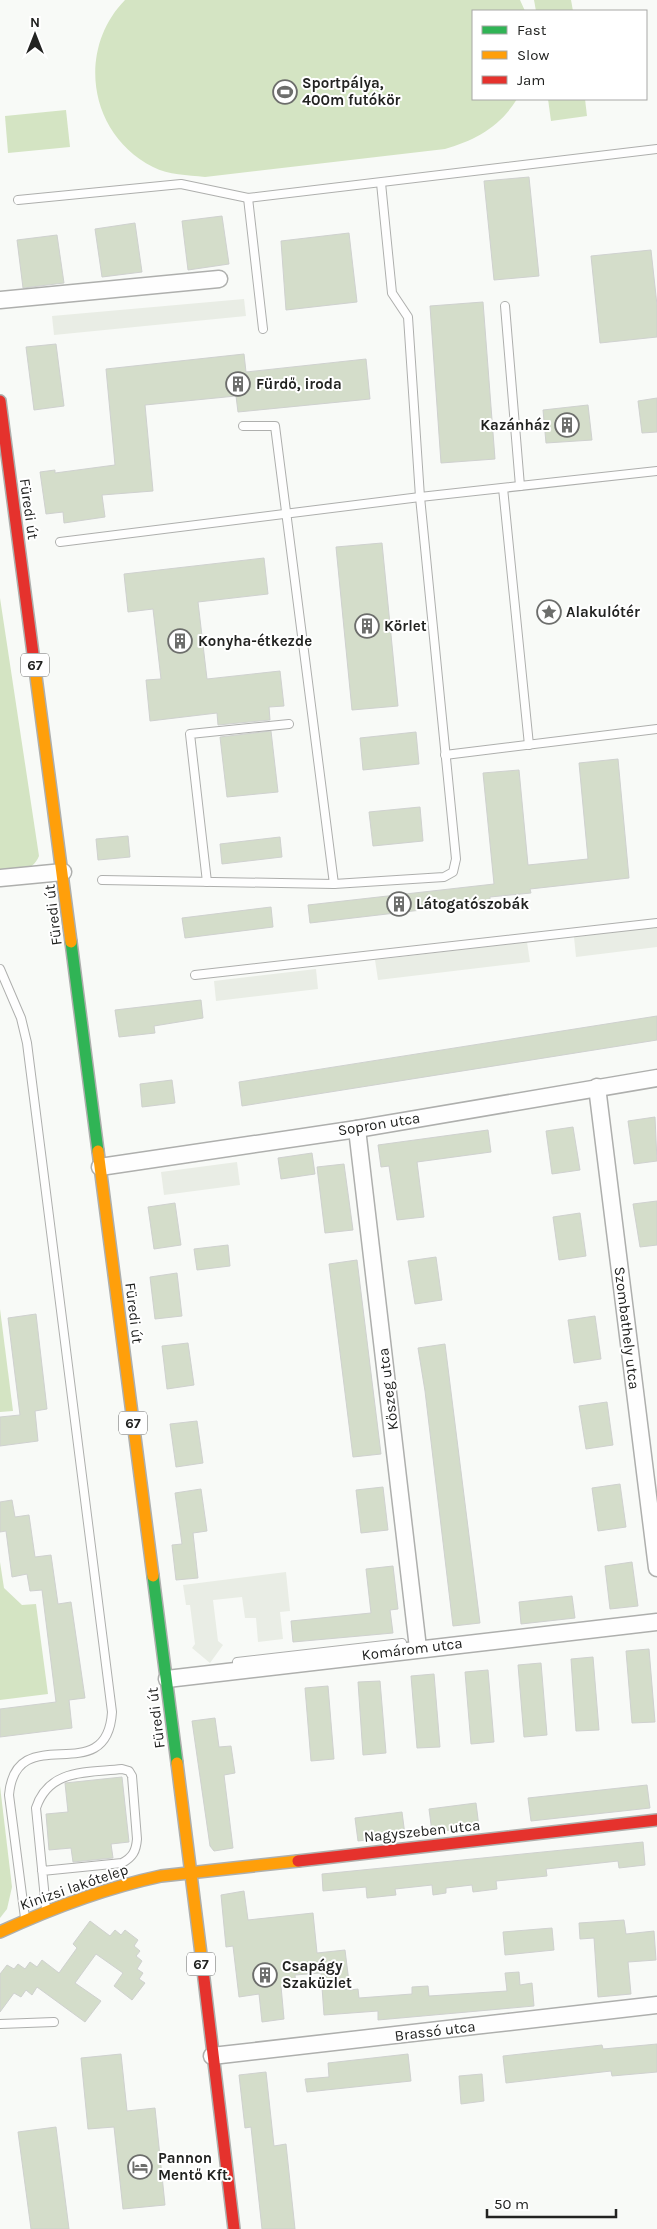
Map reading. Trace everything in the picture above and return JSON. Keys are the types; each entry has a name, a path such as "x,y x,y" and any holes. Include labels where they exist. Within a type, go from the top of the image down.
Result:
{"main road":[{"name":"Füredi út","path":"0,401 167,1679 234,2229"},
{"name":"Nagyszeben utca","path":"190,1872 657,1820"},
{"name":"Kinizsi lakótelep","path":"0,1932 46,1911 126,1883 190,1872"}],"street":[{"path":"0,300 219,279"},
{"path":"0,878 63,872"},
{"name":"Sopron utca","path":"100,1167 357,1128 657,1078"},
{"name":"Szombathely utca","path":"597,1087 657,1568"},
{"name":"Kőszeg utca","path":"357,1128 418,1648"},
{"name":"Komárom utca","path":"167,1679 238,1670 261,1663 392,1647 418,1648 657,1622"},
{"name":"Brassó utca","path":"212,2056 657,2005"}],"lane":[{"path":"18,200 181,184 248,198 657,149"},
{"path":"102,880 334,884 444,877 453,872 456,859 420,497 408,317 392,293 381,183"},
{"path":"248,198 263,329"},
{"path":"505,306 520,486"},
{"path":"243,426 275,426 334,884"},
{"path":"60,542 420,497 657,472"},
{"path":"503,488 529,745"},
{"path":"207,882 190,734 289,724"},
{"path":"445,755 657,729"},
{"path":"196,975 657,923"},
{"path":"0,969 21,1018 27,1043 112,1712 112,1724 107,1736 95,1749 82,1753 41,1756 27,1760 16,1770 11,1781 10,1795 25,1920"},
{"path":"42,1871 122,1863 131,1858 136,1849 136,1839 132,1776 129,1771 122,1769 66,1775 58,1779 39,1799 36,1808 42,1871 46,1911"},
{"path":"0,2024 54,2022"}],"shaded area":[{"path":"244,299 246,316 54,335 52,316"},
{"path":"657,927 657,947 576,957 574,937"},
{"path":"527,942 530,962 378,980 375,960"},
{"path":"316,969 318,989 216,1001 214,981"},
{"path":"237,1162 240,1185 164,1195 161,1172"},
{"path":"286,1572 290,1611 280,1612 283,1639 258,1642 256,1618 245,1618 242,1597 213,1600 218,1641 223,1645 210,1663 192,1648 195,1644 190,1605 186,1605 183,1585"}],"green space":[{"name":"Sportpálya, 400m futókör","path":"125,0 520,0 525,10 472,10 472,100 516,100 495,125 476,137 445,149 205,177 165,172 153,167 131,153 115,134 103,113 97,90 95,66 100,43 110,20"},
{"path":"534,0 571,0 573,10 536,10"},
{"path":"548,100 585,100 587,116 551,121"},
{"path":"66,110 70,147 8,153 5,116"},
{"path":"0,598 39,856 36,862 28,868 0,873"},
{"path":"0,1309 13,1411 0,1412"},
{"path":"0,1562 4,1588 22,1605 36,1604 48,1694 0,1700"},
{"path":"0,1786 12,1887 7,1909 0,1918"}],"building":[{"path":"529,177 539,276 494,280 484,181"},
{"path":"222,216 229,264 188,270 182,221"},
{"path":"135,223 142,272 102,277 95,229"},
{"path":"349,233 357,302 286,310 281,241"},
{"path":"57,235 64,283 23,288 17,240"},
{"path":"651,250 657,305 657,337 600,343 591,256"},
{"path":"483,302 495,459 441,463 430,306"},
{"path":"56,344 64,406 34,410 26,347"},
{"name":"Fürdő, iroda","path":"244,354 246,372 366,359 370,399 238,412 236,396 145,405 153,491 102,495 105,517 64,523 63,512 46,514 40,472 55,470 55,473 115,465 106,369"},
{"path":"657,398 657,432 642,433 638,401"},
{"name":"Kazánház","path":"588,405 592,440 546,443 543,410"},
{"name":"Körlet","path":"382,543 398,706 352,710 336,547"},
{"name":"Konyha-étkezde","path":"264,558 268,594 198,602 207,679 280,671 284,706 269,707 270,720 218,725 217,713 150,721 146,680 161,679 153,609 128,612 124,574"},
{"path":"271,731 278,792 227,797 220,737"},
{"path":"416,732 419,764 363,770 360,738"},
{"path":"618,759 629,878 530,889 531,893 490,897 490,902 310,923 308,905 494,884 483,773 519,770 528,865 588,859 579,763"},
{"path":"420,807 423,841 373,846 369,812"},
{"path":"128,836 130,857 98,860 96,839"},
{"path":"280,837 282,857 222,864 220,844"},
{"path":"271,907 273,927 185,938 182,918"},
{"path":"201,1000 203,1018 154,1026 155,1033 119,1037 115,1010"},
{"path":"657,1016 657,1040 242,1106 239,1082"},
{"path":"172,1080 175,1103 142,1107 140,1084"},
{"path":"655,1117 657,1161 634,1164 628,1121"},
{"path":"573,1127 580,1170 552,1174 546,1131"},
{"path":"488,1130 491,1152 417,1162 424,1217 397,1220 389,1166 381,1167 378,1145"},
{"path":"312,1153 315,1174 281,1179 278,1158"},
{"path":"344,1164 353,1230 325,1233 317,1167"},
{"path":"657,1201 657,1245 640,1247 633,1204"},
{"path":"175,1203 181,1245 154,1249 148,1207"},
{"path":"580,1213 586,1256 559,1260 553,1217"},
{"path":"228,1245 230,1266 197,1270 194,1249"},
{"path":"436,1257 442,1300 415,1304 408,1261"},
{"path":"357,1260 381,1454 353,1457 329,1264"},
{"path":"177,1273 182,1316 155,1319 150,1277"},
{"path":"36,1314 47,1409 35,1411 38,1441 0,1446 0,1417 20,1415 8,1318"},
{"path":"595,1316 601,1359 574,1363 568,1320"},
{"path":"188,1343 194,1385 167,1389 162,1346"},
{"path":"445,1344 480,1623 453,1626 425,1391 418,1348"},
{"path":"607,1402 613,1445 586,1449 579,1406"},
{"path":"197,1421 203,1463 176,1467 170,1424"},
{"path":"620,1484 626,1527 598,1531 592,1488"},
{"path":"383,1487 388,1530 361,1533 356,1490"},
{"path":"201,1489 207,1531 193,1533 198,1578 176,1580 172,1545 182,1544 175,1493"},
{"path":"12,1500 15,1517 29,1515 35,1557 51,1555 58,1604 71,1602 85,1698 69,1700 72,1728 0,1737 0,1709 56,1702 42,1590 30,1591 27,1574 12,1577 6,1531 0,1532 0,1502"},
{"path":"632,1562 638,1606 610,1609 605,1566"},
{"path":"393,1566 398,1609 390,1610 393,1633 293,1642 291,1621 371,1613 366,1569"},
{"path":"572,1596 575,1618 521,1624 519,1602"},
{"path":"649,1649 655,1722 632,1723 626,1651"},
{"path":"593,1657 599,1730 576,1731 571,1659"},
{"path":"541,1663 547,1735 524,1737 518,1665"},
{"path":"488,1670 494,1742 471,1744 465,1672"},
{"path":"434,1674 440,1747 417,1748 411,1676"},
{"path":"380,1681 386,1753 363,1755 358,1682"},
{"path":"328,1686 334,1759 311,1761 305,1688"},
{"path":"215,1718 219,1747 231,1746 235,1773 224,1775 233,1848 214,1851 210,1846 192,1721"},
{"path":"122,1777 129,1842 111,1844 113,1858 73,1862 71,1848 49,1850 46,1814 68,1812 65,1783"},
{"path":"647,1785 650,1808 531,1821 528,1798"},
{"path":"476,1803 479,1827 432,1832 429,1809"},
{"path":"402,1812 405,1835 358,1841 355,1818"},
{"path":"643,1842 645,1865 619,1868 618,1861 546,1869 547,1876 496,1881 497,1889 473,1892 472,1885 446,1888 446,1893 433,1895 432,1885 395,1889 396,1895 367,1898 366,1887 323,1891 322,1874"},
{"path":"244,1891 248,1920 313,1913 317,1953 345,1950 350,1990 358,1989 359,1998 412,1994 412,1987 428,1986 429,1996 507,1991 505,1973 519,1972 520,1985 532,1983 534,2006 378,2020 378,2011 324,2015 321,1973 295,1975 296,1985 281,1986 284,2019 262,2022 259,1994 239,1997 233,1946 226,1947 221,1895"},
{"path":"624,1920 626,1934 654,1931 656,1960 628,1962 631,1994 598,1997 594,1938 580,1939 579,1923"},
{"path":"90,1921 110,1936 115,1930 121,1935 125,1930 138,1940 134,1946 140,1951 136,1956 142,1961 137,1969 143,1973 139,1979 145,1983 132,2000 114,1986 123,1973 96,1954 75,1983 101,2001 85,2022 37,1987 32,1995 26,1990 21,1997 14,1993 0,2012 0,1974 7,1965 14,1969 18,1964 25,1969 30,1962 37,1967 42,1960 59,1973 77,1948 73,1944"},
{"path":"552,1928 554,1950 505,1955 503,1932"},
{"path":"657,2044 657,2072 612,2076 611,2071 506,2083 503,2056 602,2045 603,2049"},
{"name":"Pannon Mentő Kft.","path":"121,2054 127,2111 155,2108 165,2205 123,2209 114,2127 88,2129 81,2058"},
{"path":"408,2054 411,2081 307,2092 305,2079 329,2077 328,2063"},
{"path":"266,2072 274,2146 286,2144 295,2229 262,2229 251,2127 245,2128 239,2075"},
{"path":"482,2074 484,2101 461,2104 459,2076"},
{"path":"56,2127 69,2229 31,2229 18,2132"}],"traffic: fast":[{"path":"71,942 98,1151"},
{"path":"153,1576 177,1763"}],"traffic: slow":[{"path":"35,669 71,942"},
{"path":"98,1151 153,1576"},
{"path":"177,1763 202,1962"},
{"path":"0,1932 79,1900 140,1881 161,1876 298,1861"}],"traffic: jam":[{"path":"0,401 35,669"},
{"path":"298,1861 657,1820"},
{"path":"202,1962 234,2229"}],"place":[{"name":"Sportpálya, 400m futókör","path":"285,92"},
{"name":"Fürdő, iroda","path":"238,384"},
{"name":"Kazánház","path":"567,425"},
{"name":"Alakulótér","path":"549,612"},
{"name":"Körlet","path":"367,626"},
{"name":"Konyha-étkezde","path":"180,641"},
{"name":"Látogatószobák","path":"399,904"},
{"name":"Csapágy Szaküzlet","path":"265,1975"},
{"name":"Pannon Mentő Kft.","path":"140,2167"}]}
